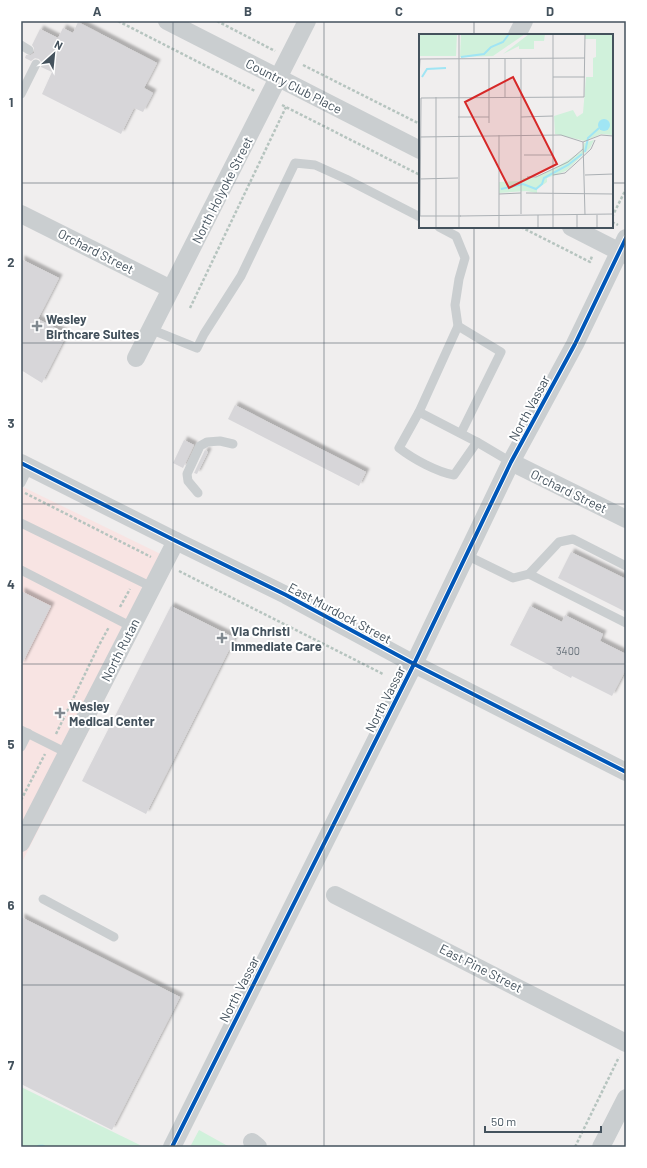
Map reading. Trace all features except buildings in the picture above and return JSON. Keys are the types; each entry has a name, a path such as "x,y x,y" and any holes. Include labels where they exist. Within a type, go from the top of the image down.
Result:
{"street":[{"name":"Country Club Place","path":"168,21 419,149"},
{"name":"North Holyoke Street","path":"136,358 307,21"},
{"path":"517,34 524,21"},
{"name":"Orchard Street","path":"21,214 170,289"},
{"path":"574,228 624,248"},
{"name":"North Vassar","path":"172,1147 414,664 511,462 624,248"},
{"name":"Orchard Street","path":"511,462 626,519"},
{"name":"East Murdock Street","path":"24,471 286,595 414,664 626,772"},
{"name":"North Rutan","path":"21,844 164,564 168,538"},
{"name":"East Pine Street","path":"335,894 624,1047"},
{"path":"601,1147 626,1098"}],"lane":[{"path":"21,94 36,64"},
{"path":"150,329 197,348 204,334 241,276 295,162 315,165 346,179 419,216"},
{"path":"442,228 456,236 465,258 459,279 455,305 458,326 419,412 399,448 410,456 446,474 454,475 477,442"},
{"path":"458,326 501,352 461,433"},
{"path":"419,412 461,433 511,462"},
{"path":"198,493 188,481 187,474 200,446 207,442 220,441 233,444"},
{"path":"21,523 152,587"},
{"path":"466,555 513,578 529,574 559,542 572,539 626,566"},
{"path":"21,570 132,627"},
{"path":"529,574 626,623"},
{"path":"21,747 24,731 67,753"},
{"path":"43,899 114,937"}],"path":[{"path":"216,21 419,123"},
{"path":"190,308 286,107"},
{"path":"613,215 626,189"},
{"path":"523,228 590,262"},
{"path":"21,491 383,674"},
{"path":"21,800 65,716 98,647 135,579 148,556 168,538"},
{"path":"574,1147 624,1047"}],"shaded area":[{"name":"Wesley Medical Center","path":"21,486 175,561 21,864"}],"green space":[{"path":"21,1087 144,1147 21,1147"},
{"path":"199,1130 226,1145 231,1147 190,1147"}],"cycle path":[{"path":"172,1147 414,664 511,462 575,344 626,238"},
{"path":"21,463 286,595 414,664 626,772"}],"place":[{"name":"Wesley Birthcare Suites","path":"37,326"},
{"name":"Via Christi Immediate Care","path":"222,638"},
{"name":"Wesley Medical Center","path":"60,713"}]}
